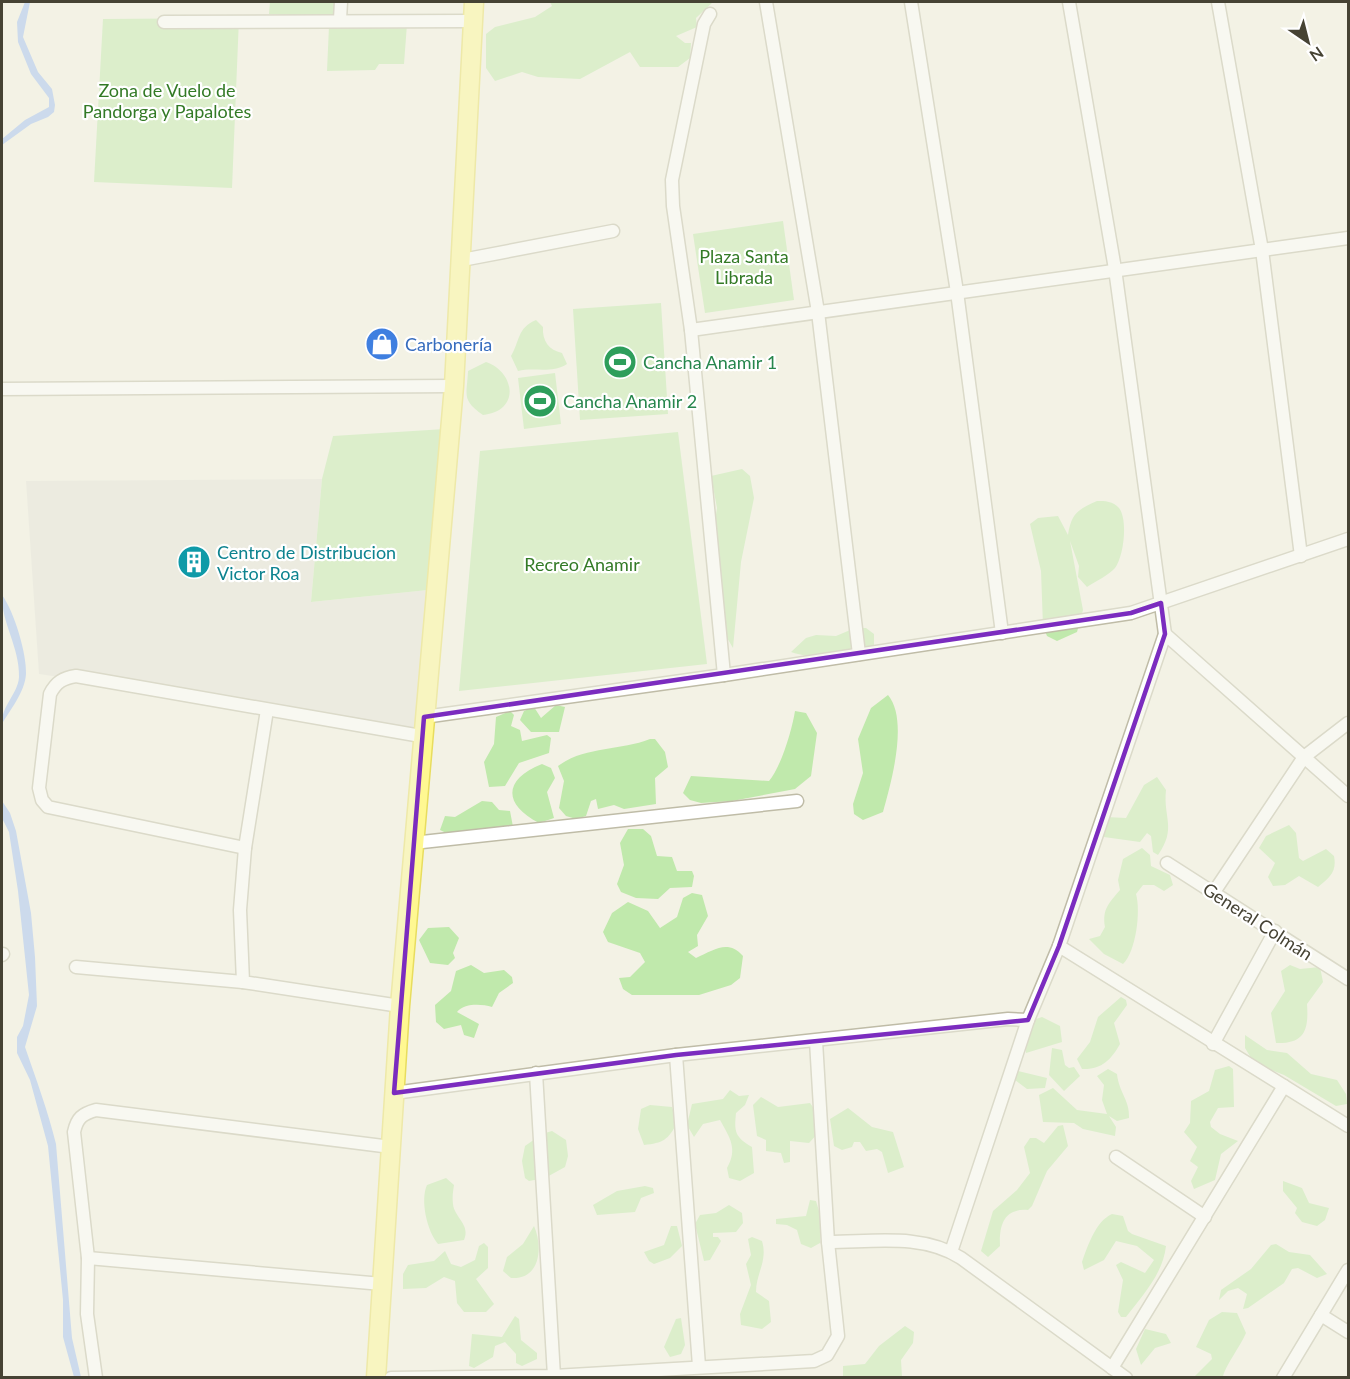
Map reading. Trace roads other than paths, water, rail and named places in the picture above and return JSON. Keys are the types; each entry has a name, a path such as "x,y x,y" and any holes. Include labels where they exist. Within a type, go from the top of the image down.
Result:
{"main road":[{"path":"376,1377 400,1006 413,843 422,766 421,736 454,386 474,2"}],"street":[{"path":"340,19 341,2"},
{"path":"766,2 818,312 859,654"},
{"path":"911,2 957,292 1002,633"},
{"path":"951,1252 1028,1020 1059,946 1165,634 1115,269 1069,2"},
{"path":"1218,2 1262,250 1301,556"},
{"path":"710,14 704,24 672,180 673,206 692,330 724,675"},
{"path":"164,22 340,19 473,21"},
{"path":"462,260 613,231"},
{"path":"692,330 1348,238"},
{"path":"2,390 454,386"},
{"path":"424,717 724,675 1131,613 1348,539"},
{"path":"1165,634 1348,796"},
{"path":"245,848 48,807 42,800 39,788 50,694 55,685 64,678 76,676 421,736"},
{"path":"243,982 240,910 245,848 267,710"},
{"path":"1214,892 1304,757 1348,723"},
{"path":"413,843 797,801"},
{"name":"General Colmán","path":"1167,863 1348,979"},
{"path":"1214,1044 1275,931"},
{"path":"1059,946 1348,1126"},
{"path":"76,967 243,982 400,1006"},
{"path":"394,1093 676,1055 1008,1020 1028,1020"},
{"path":"392,1377 554,1376 814,1361 827,1355 838,1336 828,1242 816,1041"},
{"path":"676,1055 699,1366"},
{"path":"536,1073 554,1376"},
{"path":"1112,1368 1284,1086"},
{"path":"96,1377 87,1314 88,1258 74,1132 76,1121 83,1114 96,1110 391,1147"},
{"path":"1116,1157 1205,1216"},
{"path":"828,1242 913,1242 938,1245 1126,1377"},
{"path":"88,1258 382,1284"},
{"path":"1283,1377 1348,1270"},
{"path":"1321,1315 1348,1332"}],"water":[{"path":"25,2 30,2 23,37 38,72 52,89 54,112 31,124 2,145 2,139 25,120 49,107 49,98 31,74 18,42 17,22"},
{"path":"2,595 19,633 26,674 20,694 2,724 4,711 18,683 19,666 4,615"},
{"path":"2,801 10,813 16,831 31,913 37,1006 25,1047 56,1144 72,1338 81,1377 74,1377 63,1337 63,1300 48,1146 30,1080 17,1053 17,1037 23,1026 29,995 18,891 9,832 2,818"}],"place":[{"name":"Carbonería","path":"382,344"},
{"name":"Cancha Anamir 1","path":"620,362"},
{"name":"Cancha Anamir 2","path":"540,401"},
{"name":"Centro de Distribucion Victor Roa","path":"194,562"}],"park label":[{"name":"Zona de Vuelo de Pandorga y Papalotes","path":"167,100"},
{"name":"Plaza Santa Librada","path":"744,266"},
{"name":"Recreo Anamir","path":"582,564"}]}
